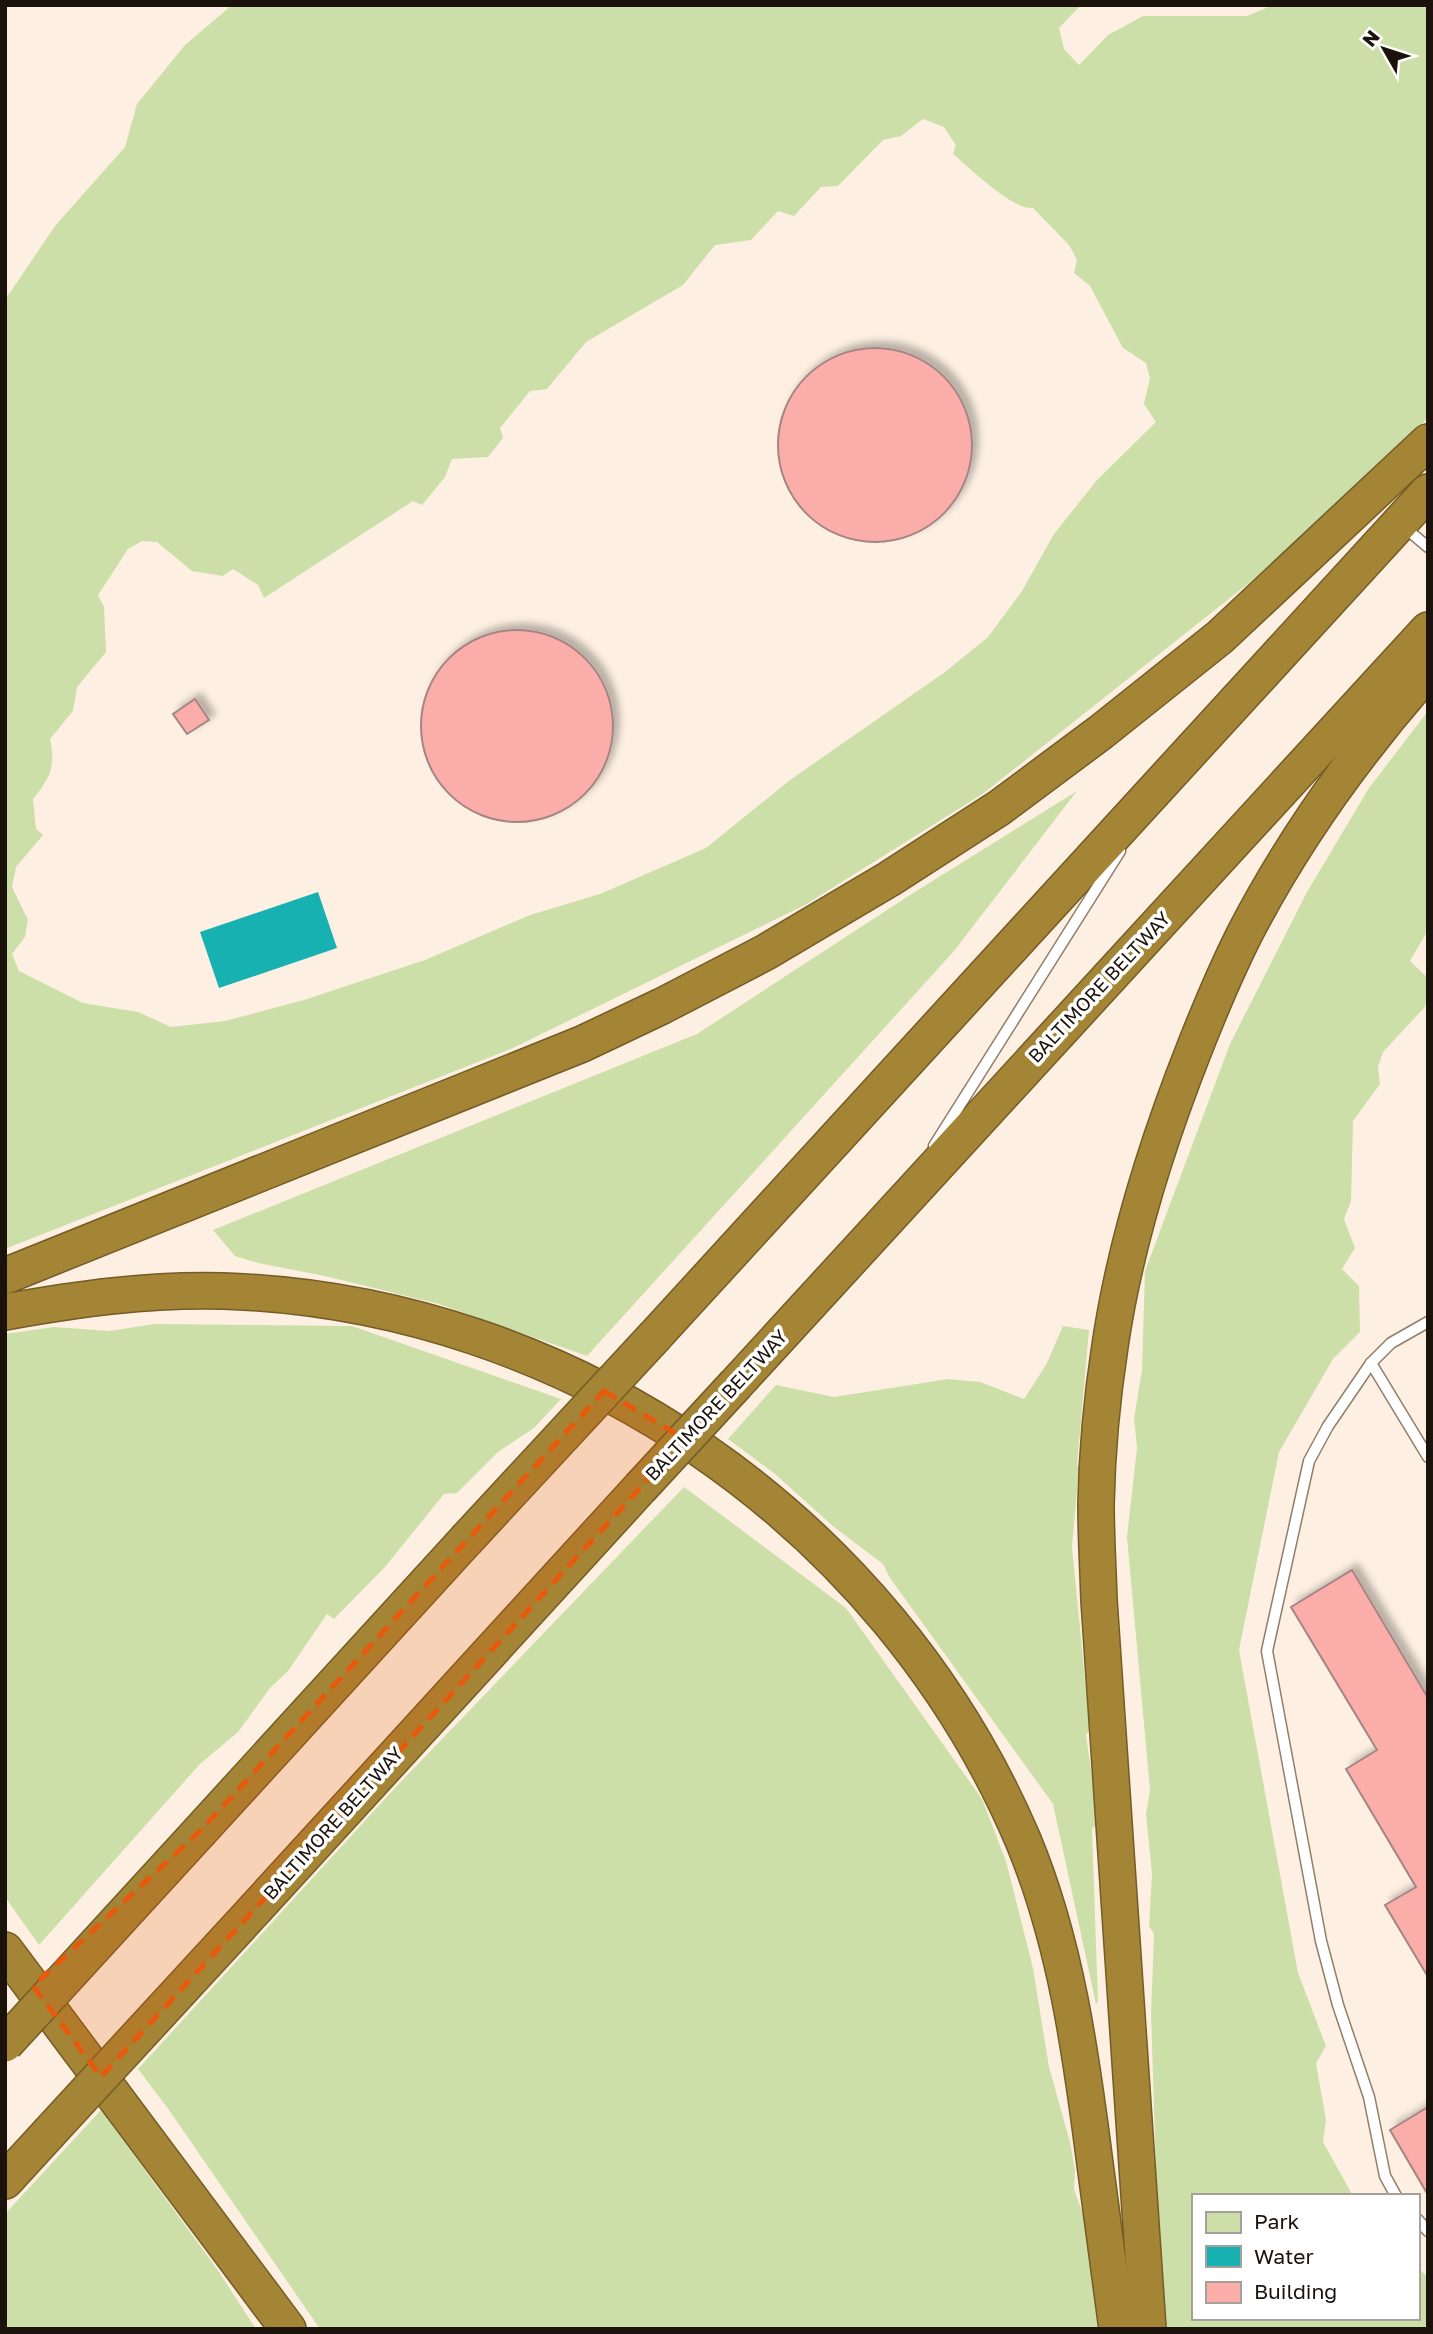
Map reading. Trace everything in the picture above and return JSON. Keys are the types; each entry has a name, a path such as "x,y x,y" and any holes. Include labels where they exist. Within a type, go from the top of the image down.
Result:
{"highway":[{"path":"5,1276 582,1044 766,952 889,879 999,808 1101,732 1220,637 1428,442"},
{"path":"5,2043 1428,492"},
{"name":"BALTIMORE BELTWAY","path":"5,2181 1428,630"},
{"path":"1148,2329 1099,1600 1096,1505 1110,1346 1145,1187 1174,1099 1244,936 1292,852 1345,774 1396,706 1428,671"},
{"path":"5,1312 94,1297 148,1292 222,1291 309,1298 368,1307 434,1322 507,1347 588,1382 704,1451 771,1501 880,1608 925,1665 962,1721 1023,1841 1046,1907 1068,1986 1082,2064 1117,2329"},
{"path":"5,2011 201,1830"},
{"path":"5,1950 288,2329"}],"lane":[{"path":"1400,523 1428,547"},
{"path":"1130,835 1167,777"},
{"path":"925,1159 1123,846"},
{"path":"889,1217 918,1171"},
{"path":"1395,2194 1385,2176 1369,2097 1338,2005 1321,1941 1267,1651 1309,1461 1328,1426 1371,1363 1391,1343 1428,1322"},
{"path":"1371,1363 1428,1457"}],"highlighted area":[{"path":"604,1391 685,1439 640,1488 101,2077 33,1986 201,1830"}],"green space":[{"path":"232,5 1081,5 1059,28 1064,49 1079,65 1108,35 1143,16 1247,16 1273,5 1428,5 1428,418 1254,579 984,793 805,905 513,1048 5,1249 5,300 55,226 125,147 137,104 185,45","holes":["923,119 944,127 956,145 953,154 1003,195 1024,207 1033,208 1069,245 1077,260 1074,273 1090,286 1123,348 1146,363 1150,378 1144,404 1156,422 1097,480 1054,534 1022,591 988,637 945,672 790,780 706,848 600,894 530,915 425,960 304,1000 225,1021 171,1027 138,1012 83,1003 19,971 12,954 25,937 28,920 12,887 16,867 43,835 36,829 33,799 44,785 52,765 50,739 73,711 77,687 106,652 104,607 98,595 128,549 142,541 157,542 192,571 223,576 233,569 258,585 264,598 413,501 422,505 445,477 452,459 488,457 503,438 500,428 530,391 547,389 586,342 683,285 715,245 751,240 778,211 794,216 821,187 838,186 883,140 901,136"]},
{"path":"1428,711 1428,930 1410,961 1428,978 1428,998 1424,1008 1383,1052 1378,1067 1380,1084 1353,1121 1351,1201 1344,1219 1355,1248 1342,1269 1359,1286 1360,1332 1333,1359 1279,1452 1239,1650 1298,1973 1326,2046 1316,2063 1326,2120 1323,2142 1352,2194 1192,2194 1192,2320 1419,2320 1419,2269 1428,2277 1428,2329 1164,2329 1160,2293 1151,2014 1154,1934 1149,1926 1152,1874 1146,1814 1150,1790 1127,1537 1137,1448 1134,1418 1142,1370 1145,1271 1230,1044 1307,892 1369,788"},
{"path":"1077,791 954,951 587,1356 439,1304 235,1256 213,1230 697,1034 910,895"},
{"path":"154,1324 352,1326 561,1399 534,1428 498,1452 457,1493 444,1494 385,1567 334,1619 327,1614 288,1671 270,1688 238,1732 200,1764 39,1945 5,1897 5,1334 54,1327 110,1331"},
{"path":"1063,1326 1089,1330 1072,1547 1090,1730 1086,1735 1096,1824 1092,1829 1096,2004 1053,1804 890,1578 883,1564 834,1527 775,1474 728,1439 776,1385 834,1397 948,1379 980,1382 1024,1399 1046,1365"},
{"path":"684,1487 846,1608 982,1799 1006,1861 1033,1968 1049,2067 1070,2142 1075,2170 1074,2189 1087,2226 1102,2329 320,2329 138,2069 394,1789"},
{"path":"101,2110 217,2269 256,2329 5,2329 5,2214"}],"water":[{"path":"318,892 337,948 219,988 200,932"}],"building":[{"path":"875,348 912,355 944,376 965,408 972,445 965,482 944,514 912,535 875,542 838,535 806,514 785,482 778,445 785,408 806,376 838,355"},
{"path":"517,630 554,637 585,658 606,689 613,726 606,763 585,794 554,815 517,822 480,815 449,794 428,763 421,726 428,689 449,658 480,637"},
{"path":"195,699 209,720 187,734 173,714"},
{"path":"1352,1570 1428,1698 1428,1977 1385,1905 1416,1887 1346,1769 1377,1750 1291,1607"},
{"path":"1428,2107 1428,2195 1390,2130"}]}
